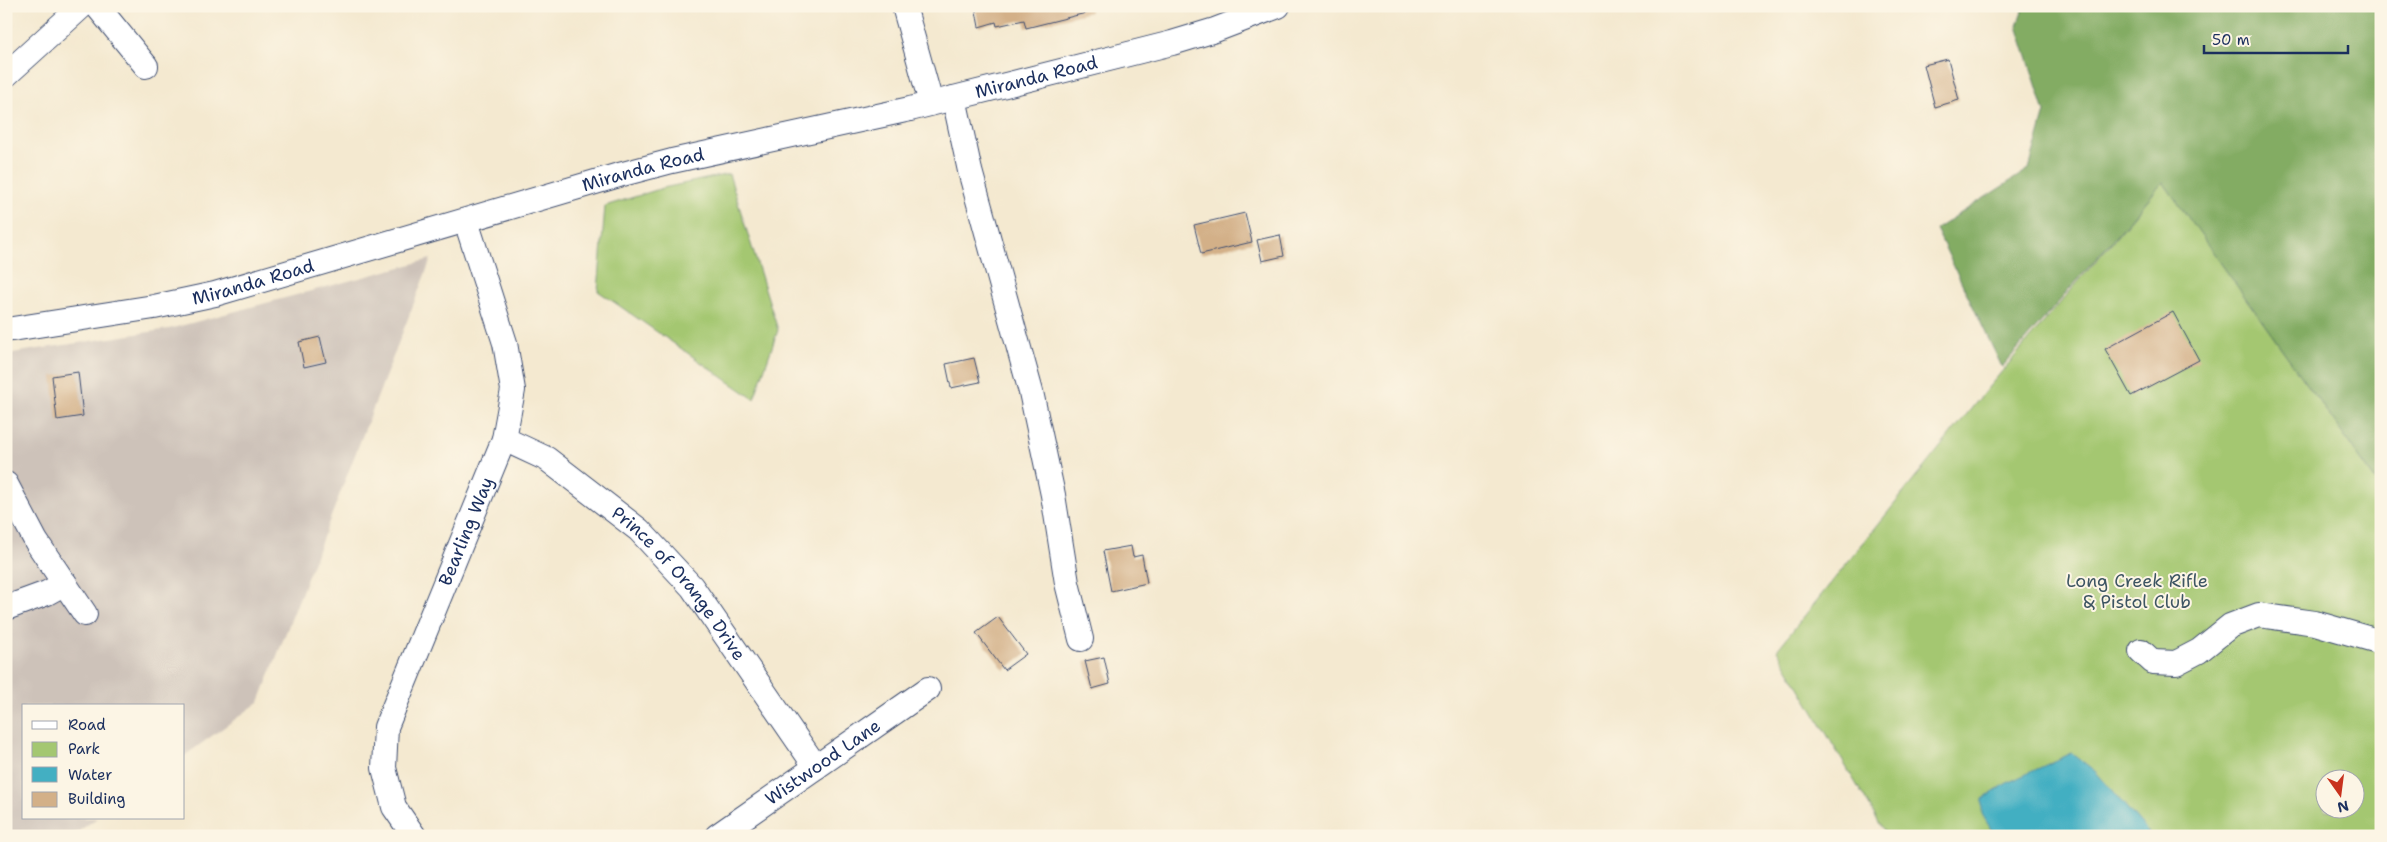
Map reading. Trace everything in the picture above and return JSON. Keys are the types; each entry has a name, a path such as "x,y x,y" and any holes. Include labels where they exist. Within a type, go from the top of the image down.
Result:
{"street":[{"path":"6,75 82,6"},
{"path":"97,6 146,66"},
{"path":"904,6 931,103"},
{"name":"Miranda Road","path":"6,330 215,294 672,161 954,98 1172,43 1215,30 1278,6"},
{"path":"954,98 970,171 1031,392 1053,495 1067,583 1081,639"},
{"name":"Bearling Way","path":"414,836 394,807 384,768 386,727 504,439 513,390 505,343 466,221"},
{"name":"Prince of Orange Drive","path":"504,439 547,459 646,537 692,587 816,767"},
{"path":"6,484 36,541 85,614"},
{"path":"6,608 46,593 65,583"},
{"path":"2141,651 2153,662 2176,663 2199,651 2230,626 2258,615 2315,623 2381,642"},
{"name":"Wistwood Lane","path":"717,836 928,689"}],"shaded area":[{"path":"431,259 259,702 185,755 185,704 22,704 22,820 94,820 72,836 6,836 6,354 169,329"}],"green space":[{"path":"2024,6 2381,6 2381,488 2163,182 2002,367 1936,229 2029,169 2045,112 2017,26"},
{"path":"729,174 778,330 754,399 598,291 605,206 663,188"},
{"name":"Long Creek Rifle & Pistol Club","path":"2163,182 2381,488 2381,836 1887,836 1777,650 1987,389"}],"water":[{"path":"2072,753 2096,772 2151,836 1995,836 1982,814 1982,800 2007,783"}],"building":[{"path":"975,6 1090,6 1090,12 1026,28 1024,20 997,26 996,22 979,27"},
{"path":"1948,59 1959,100 1935,107 1924,65"},
{"path":"1245,213 1252,242 1201,254 1194,225"},
{"path":"1280,235 1284,256 1262,261 1257,240"},
{"path":"2173,312 2199,360 2131,396 2105,349"},
{"path":"320,337 326,362 304,367 299,342"},
{"path":"974,358 980,382 951,388 946,364"},
{"path":"78,372 83,416 57,420 52,376"},
{"path":"1131,546 1133,557 1142,555 1147,583 1111,591 1103,551"},
{"path":"998,617 1026,654 1004,670 976,633"},
{"path":"1104,657 1110,684 1092,689 1085,661"}]}
